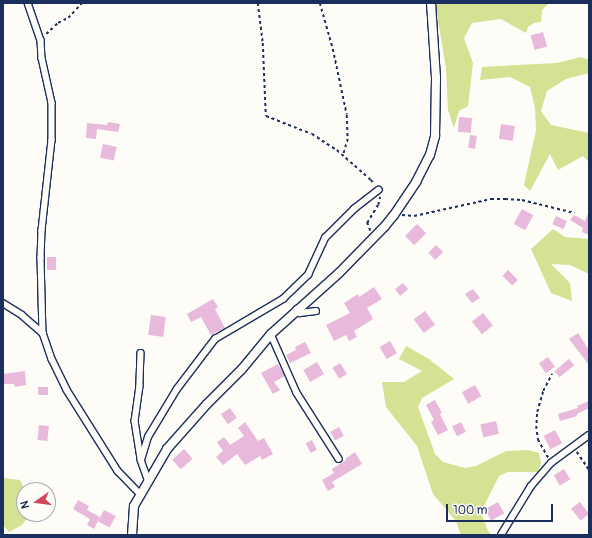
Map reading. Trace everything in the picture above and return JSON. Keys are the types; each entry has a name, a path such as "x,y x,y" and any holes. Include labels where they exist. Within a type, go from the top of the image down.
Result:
{"main road":[{"path":"132,535 134,506 166,449 207,404 242,369 271,334 297,309 339,273 372,239 394,215 423,169 430,155 435,136 436,78 431,3"}],"street":[{"path":"28,3 41,40 42,58 52,103 52,140 42,230 41,258 43,332 52,359 71,396 118,471 141,495"},
{"path":"141,460 148,437 177,389 215,339 283,299 308,275 325,238 354,209 378,190"},
{"path":"3,303 22,315 43,332"},
{"path":"297,309 300,313 316,312"},
{"path":"271,334 297,393 339,459"},
{"path":"142,353 135,421 141,460 148,480"},
{"path":"500,535 514,516 531,486 551,463 589,435"}],"path":[{"path":"41,40 58,23 68,18 82,3"},
{"path":"258,3 263,43 266,116 312,134 343,156 371,180 381,195 378,206 367,223 372,239"},
{"path":"320,3 333,49 347,115 348,139 343,156"},
{"path":"394,215 414,216 491,199 522,200 574,213"},
{"path":"551,463 543,451 536,428 539,405 543,391 552,374"},
{"path":"573,446 589,470"}],"green space":[{"path":"435,3 549,3 542,10 541,22 534,23 528,27 526,33 501,19 472,23 464,38 473,63 468,106 459,111 454,128 448,110 446,68"},
{"path":"581,57 589,60 589,73 566,79 547,91 541,111 551,125 589,133 589,162 583,156 558,170 550,154 530,191 524,185 536,130 535,108 530,87 510,77 480,80 482,67 557,63"},
{"path":"553,229 565,237 589,239 589,274 570,265 551,264 570,283 572,301 551,293 531,249"},
{"path":"406,346 429,359 454,379 422,398 418,407 435,454 443,462 465,468 476,466 506,451 528,450 539,453 541,463 538,472 508,472 499,476 481,512 488,531 492,535 461,535 456,521 433,494 417,446 386,407 382,382 404,382 422,371 399,359"},
{"path":"3,478 20,480 21,482 16,482 16,522 24,522 22,525 9,532 3,525"}],"building":[{"path":"543,32 547,46 535,50 531,36"},
{"path":"459,117 472,118 471,133 458,132"},
{"path":"108,122 120,124 118,132 97,129 96,139 86,138 87,123 107,125"},
{"path":"501,124 515,126 513,141 499,139"},
{"path":"470,135 477,136 475,149 468,148"},
{"path":"103,144 117,147 114,161 100,158"},
{"path":"522,209 533,215 525,230 514,224"},
{"path":"589,211 589,235 582,232 583,228 570,220 574,215 585,221"},
{"path":"556,216 567,221 563,229 552,224"},
{"path":"417,224 426,233 414,245 405,236"},
{"path":"436,245 443,252 435,260 428,253"},
{"path":"47,257 56,257 56,270 47,270"},
{"path":"508,270 518,280 512,286 502,276"},
{"path":"403,283 408,289 400,296 395,289"},
{"path":"374,287 382,299 367,308 373,319 354,331 357,337 349,341 346,335 334,341 326,325 350,313 344,303 358,294 359,297"},
{"path":"473,289 480,298 472,303 465,294"},
{"path":"213,299 218,307 215,309 225,328 211,335 201,317 191,322 187,314"},
{"path":"425,311 435,325 424,333 414,319"},
{"path":"483,313 493,326 482,334 472,322"},
{"path":"151,315 166,317 163,337 148,335"},
{"path":"578,333 589,350 589,365 569,339"},
{"path":"390,341 397,353 387,359 380,347"},
{"path":"305,342 311,353 290,363 286,355 296,350 295,347"},
{"path":"548,357 555,367 546,373 539,363"},
{"path":"569,359 574,365 560,377 554,371"},
{"path":"317,362 324,374 310,382 303,370"},
{"path":"340,363 347,374 339,379 332,368"},
{"path":"278,364 285,376 274,382 280,390 273,394 261,373"},
{"path":"25,371 26,385 15,387 14,384 3,384 3,374"},
{"path":"475,385 481,396 468,404 462,392"},
{"path":"38,387 48,387 48,395 38,395"},
{"path":"435,400 442,413 440,414 448,430 438,435 431,422 434,420 426,405"},
{"path":"589,401 589,408 577,414 577,416 560,421 558,414 578,408 577,406"},
{"path":"230,408 237,418 228,424 221,414"},
{"path":"496,421 499,434 483,437 480,425"},
{"path":"245,422 258,441 264,438 273,454 262,460 260,456 245,465 237,454 223,465 216,457 223,451 217,442 224,437 230,445 244,436 238,428"},
{"path":"461,422 466,432 457,436 452,427"},
{"path":"39,425 49,426 47,441 37,440"},
{"path":"339,427 344,436 335,441 330,432"},
{"path":"555,430 562,443 551,449 544,436"},
{"path":"312,440 317,450 311,453 306,443"},
{"path":"184,449 193,459 181,469 172,460"},
{"path":"355,452 362,464 332,482 335,487 328,491 322,480 334,473 332,469"},
{"path":"564,469 570,479 560,485 554,475"},
{"path":"78,500 89,506 87,510 100,517 94,529 87,525 90,519 73,509"},
{"path":"498,502 504,513 491,521 485,509"},
{"path":"580,502 589,514 580,521 571,509"},
{"path":"104,510 116,516 110,527 98,522"}]}
